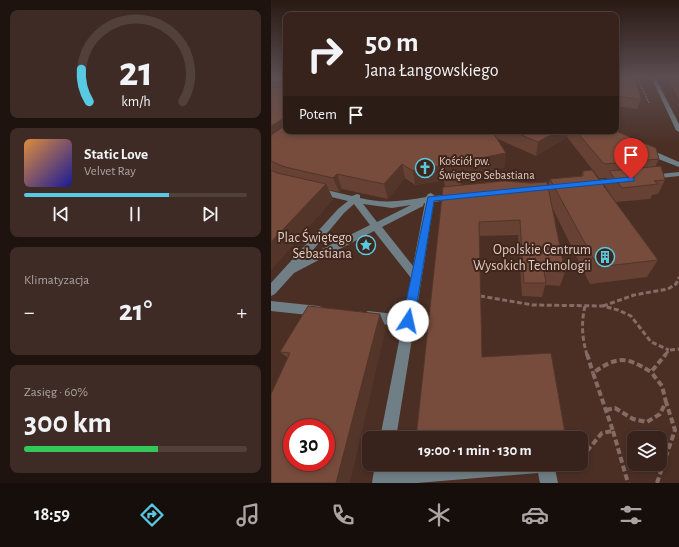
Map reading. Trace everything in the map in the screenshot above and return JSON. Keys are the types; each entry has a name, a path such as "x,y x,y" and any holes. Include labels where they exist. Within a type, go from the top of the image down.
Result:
{"street":[{"path":"663,100 679,130"},
{"path":"668,111 679,112"},
{"path":"640,149 679,165"},
{"path":"577,184 679,174"},
{"path":"307,189 357,197 369,203 392,206 431,197 461,196"},
{"path":"357,197 376,226 416,277"},
{"path":"271,291 341,211 357,197"},
{"path":"289,270 431,197"},
{"path":"389,431 431,197"},
{"path":"271,306 332,312"},
{"path":"355,315 407,325"},
{"path":"382,474 408,475 545,464 549,483"}],"path":[{"path":"603,306 634,295 668,289 676,284 679,277"},
{"path":"480,296 533,305 603,306 618,310 631,316 651,342 669,350 679,349"},
{"path":"585,306 581,319 581,332 628,483"},
{"path":"651,372 669,350"},
{"path":"593,373 611,360 626,359 641,365 651,372 662,386 675,430 657,483"},
{"path":"606,410 615,408 633,419 647,422 660,414 666,402"},
{"path":"588,450 602,433 613,431"}],"building":[{"path":"271,100 283,100 283,119 271,126"},
{"path":"283,127 283,134 494,134 506,153 413,171 402,164 384,184 337,174 333,178 285,167 271,161 271,135"},
{"path":"619,132 656,148 659,159 604,164 579,134 619,134"},
{"path":"519,134 553,134 538,142"},
{"path":"661,166 665,180 654,181 658,184 622,188 609,171"},
{"path":"271,170 277,173 326,184 271,242"},
{"path":"592,170 658,260 598,267 550,179 583,176 583,171"},
{"path":"444,176 461,178 444,179"},
{"path":"505,181 530,183 547,182 565,272 544,271 546,283 524,283 520,220 479,222 482,357 551,353 565,431 417,431 443,187"},
{"path":"308,306 380,314 336,483 271,483 271,394 290,353 280,352"}],"place":[{"name":"Kościół pw. Świętego Sebastiana","path":"425,168"},
{"name":"Plac Świętego Sebastiana","path":"366,245"},
{"name":"Opolskie Centrum Wysokich Technologii","path":"605,257"}],"route":[{"path":"408,321 431,199 631,179"}]}
